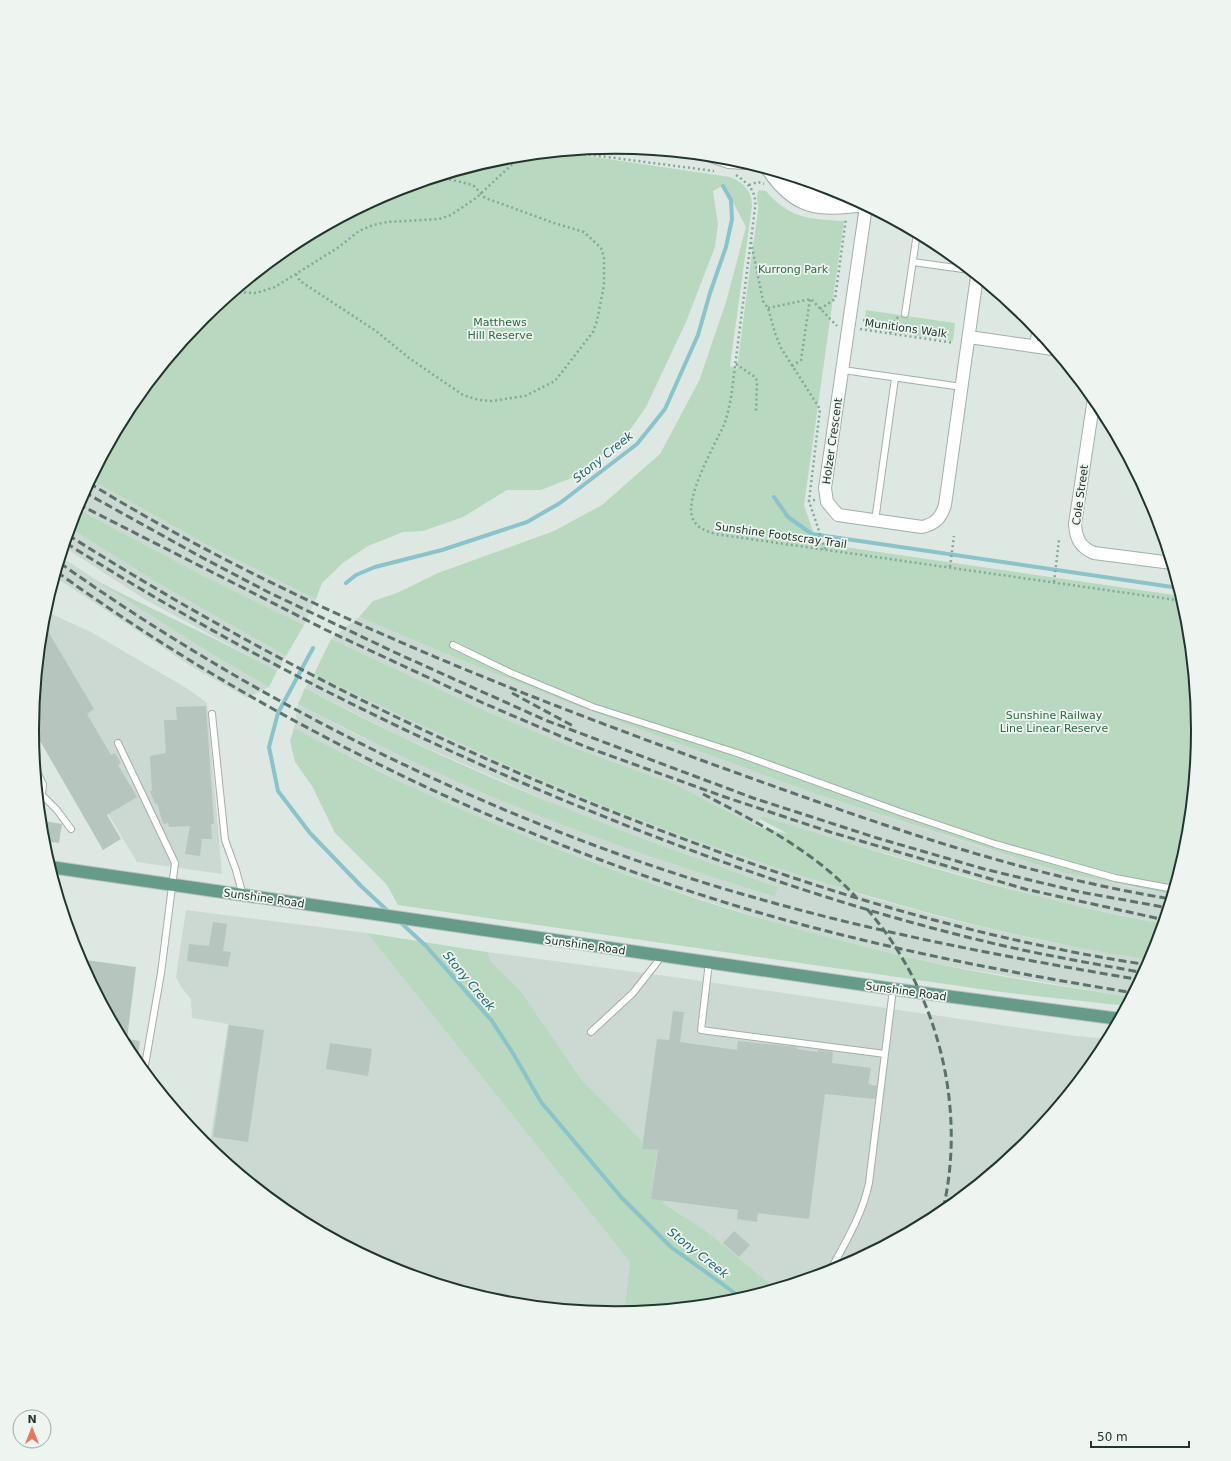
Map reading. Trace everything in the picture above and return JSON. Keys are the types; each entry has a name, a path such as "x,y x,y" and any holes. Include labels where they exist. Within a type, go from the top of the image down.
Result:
{"main road":[{"name":"Sunshine Road","path":"56,868 893,989 1115,1018"}],"street":[{"path":"769,176 787,194 808,205 854,206"},
{"path":"794,183 810,193 831,196"},
{"name":"Holzer Crescent","path":"864,210 843,370 825,488 825,497 830,507 838,515 922,527 935,522 940,517 945,505 976,281"},
{"path":"969,337 1047,348"},
{"name":"Cole Street","path":"1094,409 1075,524 1077,540 1086,550 1094,553 1166,562"}],"lane":[{"path":"903,314 916,239"},
{"path":"913,262 960,269"},
{"path":"1033,346 1035,335"},
{"path":"843,370 962,387"},
{"path":"875,521 895,378"},
{"path":"453,645 511,673 593,707 737,753 914,817 996,844 1115,878 1170,888"},
{"path":"212,714 225,840 236,870 243,896"},
{"path":"118,743 175,863 173,885 145,1064"},
{"path":"43,800 57,810 71,829"},
{"path":"591,1032 632,993 662,956"},
{"path":"709,962 701,1030 885,1054"},
{"path":"833,1264 856,1224 865,1203 869,1183 893,989"}],"path":[{"path":"590,155 721,171"},
{"path":"240,293 251,294 267,290 296,274 366,228 387,222 439,219 463,208 513,163"},
{"path":"734,174 749,185 758,182 766,184 769,176"},
{"path":"296,274 300,281 369,326 409,358 463,395 479,400 492,401 525,396 555,381 593,332 597,321 604,285 604,256 601,248 584,232 554,223 486,198 473,185 449,179"},
{"name":"Sunshine Footscray Trail","path":"749,185 756,199 736,364 724,424 700,475 692,507 692,519 701,528 715,534 1177,600"},
{"path":"820,309 835,299 846,217"},
{"path":"751,240 763,301 768,308 781,348 820,409 809,501 825,549"},
{"path":"768,308 810,299"},
{"path":"810,299 835,326"},
{"path":"792,366 801,360 810,299"},
{"path":"887,329 903,314"},
{"path":"863,320 883,323 891,334"},
{"name":"Munitions Walk","path":"855,329 954,343"},
{"path":"736,364 755,377 757,381 756,413"},
{"path":"809,501 818,500"},
{"path":"950,567 954,536"},
{"path":"1054,582 1059,540"}],"shaded area":[{"path":"95,482 215,549 316,599 304,625 196,572 82,511"},
{"path":"75,531 156,582 286,656 277,671 146,600 69,550"},
{"path":"65,560 215,656 269,687 247,698 191,666 59,580"},
{"path":"51,614 91,632 188,689 207,703 222,874 137,862 40,700 44,655"},
{"path":"359,617 451,656 582,708 813,793 981,847 1124,886 1168,894 1161,916 1158,923 1054,901 856,845 762,816 756,826 674,784 572,747 488,712 331,639"},
{"path":"314,674 549,783 731,852 869,897 940,917 1043,941 1145,959 1127,996 944,965 865,947 782,925 641,880 519,834 424,793 331,747 294,728 298,704 353,733 516,806 616,844 775,897 778,887 695,858 564,808 402,737 305,688"},
{"path":"186,910 367,933 630,1262 625,1307 578,1306 540,1302 503,1296 430,1276 361,1248 327,1230 295,1210 265,1188 235,1164 210,1140 228,1024 192,1018 191,999 181,987 176,977"},
{"path":"487,952 688,979 1076,1036 1103,1038 1073,1081 1049,1111 996,1164 966,1188 936,1210 904,1230 870,1248 836,1263 771,1285 709,1233 663,1203 651,1199 642,1149 643,1142 581,1079 520,990 490,962"}],"green space":[{"path":"580,155 730,177 746,188 752,201 730,366 737,369 758,211 757,194 759,190 766,191 783,207 801,216 844,221 804,505 817,543 1175,595 1187,655 1191,693 1192,730 1191,768 1187,806 1181,843 1168,894 1062,872 813,793 582,708 451,656 359,617 373,601 397,593 438,573 554,531 602,505 660,454 699,381 726,302 746,227 724,185 713,191 718,224 715,247 686,322 646,407 627,434 574,477 541,490 507,490 463,517 423,531 403,532 368,546 344,562 322,583 316,599 215,549 95,482 116,442 136,410 182,350 235,297 295,251 327,231 361,213 395,198 466,174 503,165"},
{"path":"866,310 955,323 953,341 864,328"},
{"path":"82,511 196,572 304,625 286,656 156,582 75,531"},
{"path":"97,581 277,671 269,687 215,656"},
{"path":"331,639 488,712 572,747 674,784 756,826 788,834 760,819 762,816 911,862 1011,890 1113,914 1158,923 1145,959 1008,933 868,896 821,882 690,838 605,806 490,757 314,674"},
{"path":"305,688 362,718 478,772 537,797 657,844 778,887 775,897 612,843 547,819 460,783 378,745 298,704"},
{"path":"294,728 392,778 551,846 680,893 745,914 876,950 943,965 1127,996 1122,1005 1001,992 398,905 387,885 335,833 312,786 295,762 290,741"},
{"path":"367,933 487,952 491,962 520,990 581,1079 643,1142 642,1149 657,1150 651,1199 663,1200 663,1203 709,1233 771,1285 728,1296 691,1302 653,1306 625,1307 630,1262"}],"building":[{"path":"48,631 94,709 87,714 111,755 115,753 121,763 118,765 137,797 107,815 121,839 103,850 39,740 40,693"},
{"path":"206,706 214,824 211,824 212,839 202,839 200,856 185,854 190,826 169,827 168,823 163,824 157,803 155,804 150,791 152,791 150,756 166,753 164,720 177,720 176,707"},
{"path":"46,821 62,824 59,843 50,842"},
{"path":"213,922 227,924 223,951 231,952 228,967 187,961 189,944 209,946"},
{"path":"87,960 136,967 127,1037 98,985"},
{"path":"673,1011 684,1012 680,1042 737,1050 738,1041 797,1047 797,1049 817,1052 818,1050 833,1052 832,1063 871,1068 868,1084 877,1086 875,1099 825,1094 809,1219 758,1213 757,1222 737,1219 738,1210 651,1199 658,1150 642,1149 657,1039 669,1040"},
{"path":"229,1025 264,1030 248,1142 213,1137"},
{"path":"129,1039 140,1041 138,1054"},
{"path":"330,1043 372,1049 368,1076 326,1069"},
{"path":"734,1231 750,1245 739,1257 723,1243"}],"waterway":[{"name":"Stony Creek","path":"346,583 356,575 375,567 442,550 527,522 560,503 637,444 665,409 698,335 710,293 726,247 732,219 731,200 723,186"},
{"path":"774,497 788,517 812,534 1174,587"},
{"name":"Stony Creek","path":"313,648 278,713 269,747 278,791 310,833 361,886 390,913"},
{"name":"Stony Creek","path":"399,921 426,946 492,1021 514,1055 541,1102 621,1197 671,1247 736,1294"}],"railway":[{"path":"94,486 240,567 319,605 398,641 560,707 778,788 944,844 1000,861 1056,875 1166,898"},
{"path":"90,495 268,592 394,652 545,720 753,798 877,838 984,869 1080,892 1164,907"},
{"path":"84,507 326,630 483,703 586,747 725,797 830,832 1025,889 1160,919"},
{"path":"73,538 220,625 376,707 536,781 618,814 755,865 866,901 922,917 1034,944 1142,964"},
{"path":"70,545 200,623 268,661 336,696 476,763 620,823 714,859 808,891 904,920 1018,949 1139,972"},
{"path":"64,566 139,617 221,667 306,715 394,760 483,801 574,838 665,870 803,911 947,944 1136,979"},
{"path":"61,575 136,626 218,677 303,725 389,770 478,810 567,847 658,881 750,910 845,936 940,958 1129,992"},
{"path":"512,693 575,727"},
{"path":"703,794 764,827 803,851 822,865 856,897"},
{"path":"867,909 892,941 912,976 929,1014 941,1052 948,1093 951,1133 949,1174 944,1204"}],"park label":[{"name":"Kurrong Park","path":"793,269"},
{"name":"Matthews Hill Reserve","path":"500,328"},
{"name":"Sunshine Railway Line Linear Reserve","path":"1054,721"}]}
